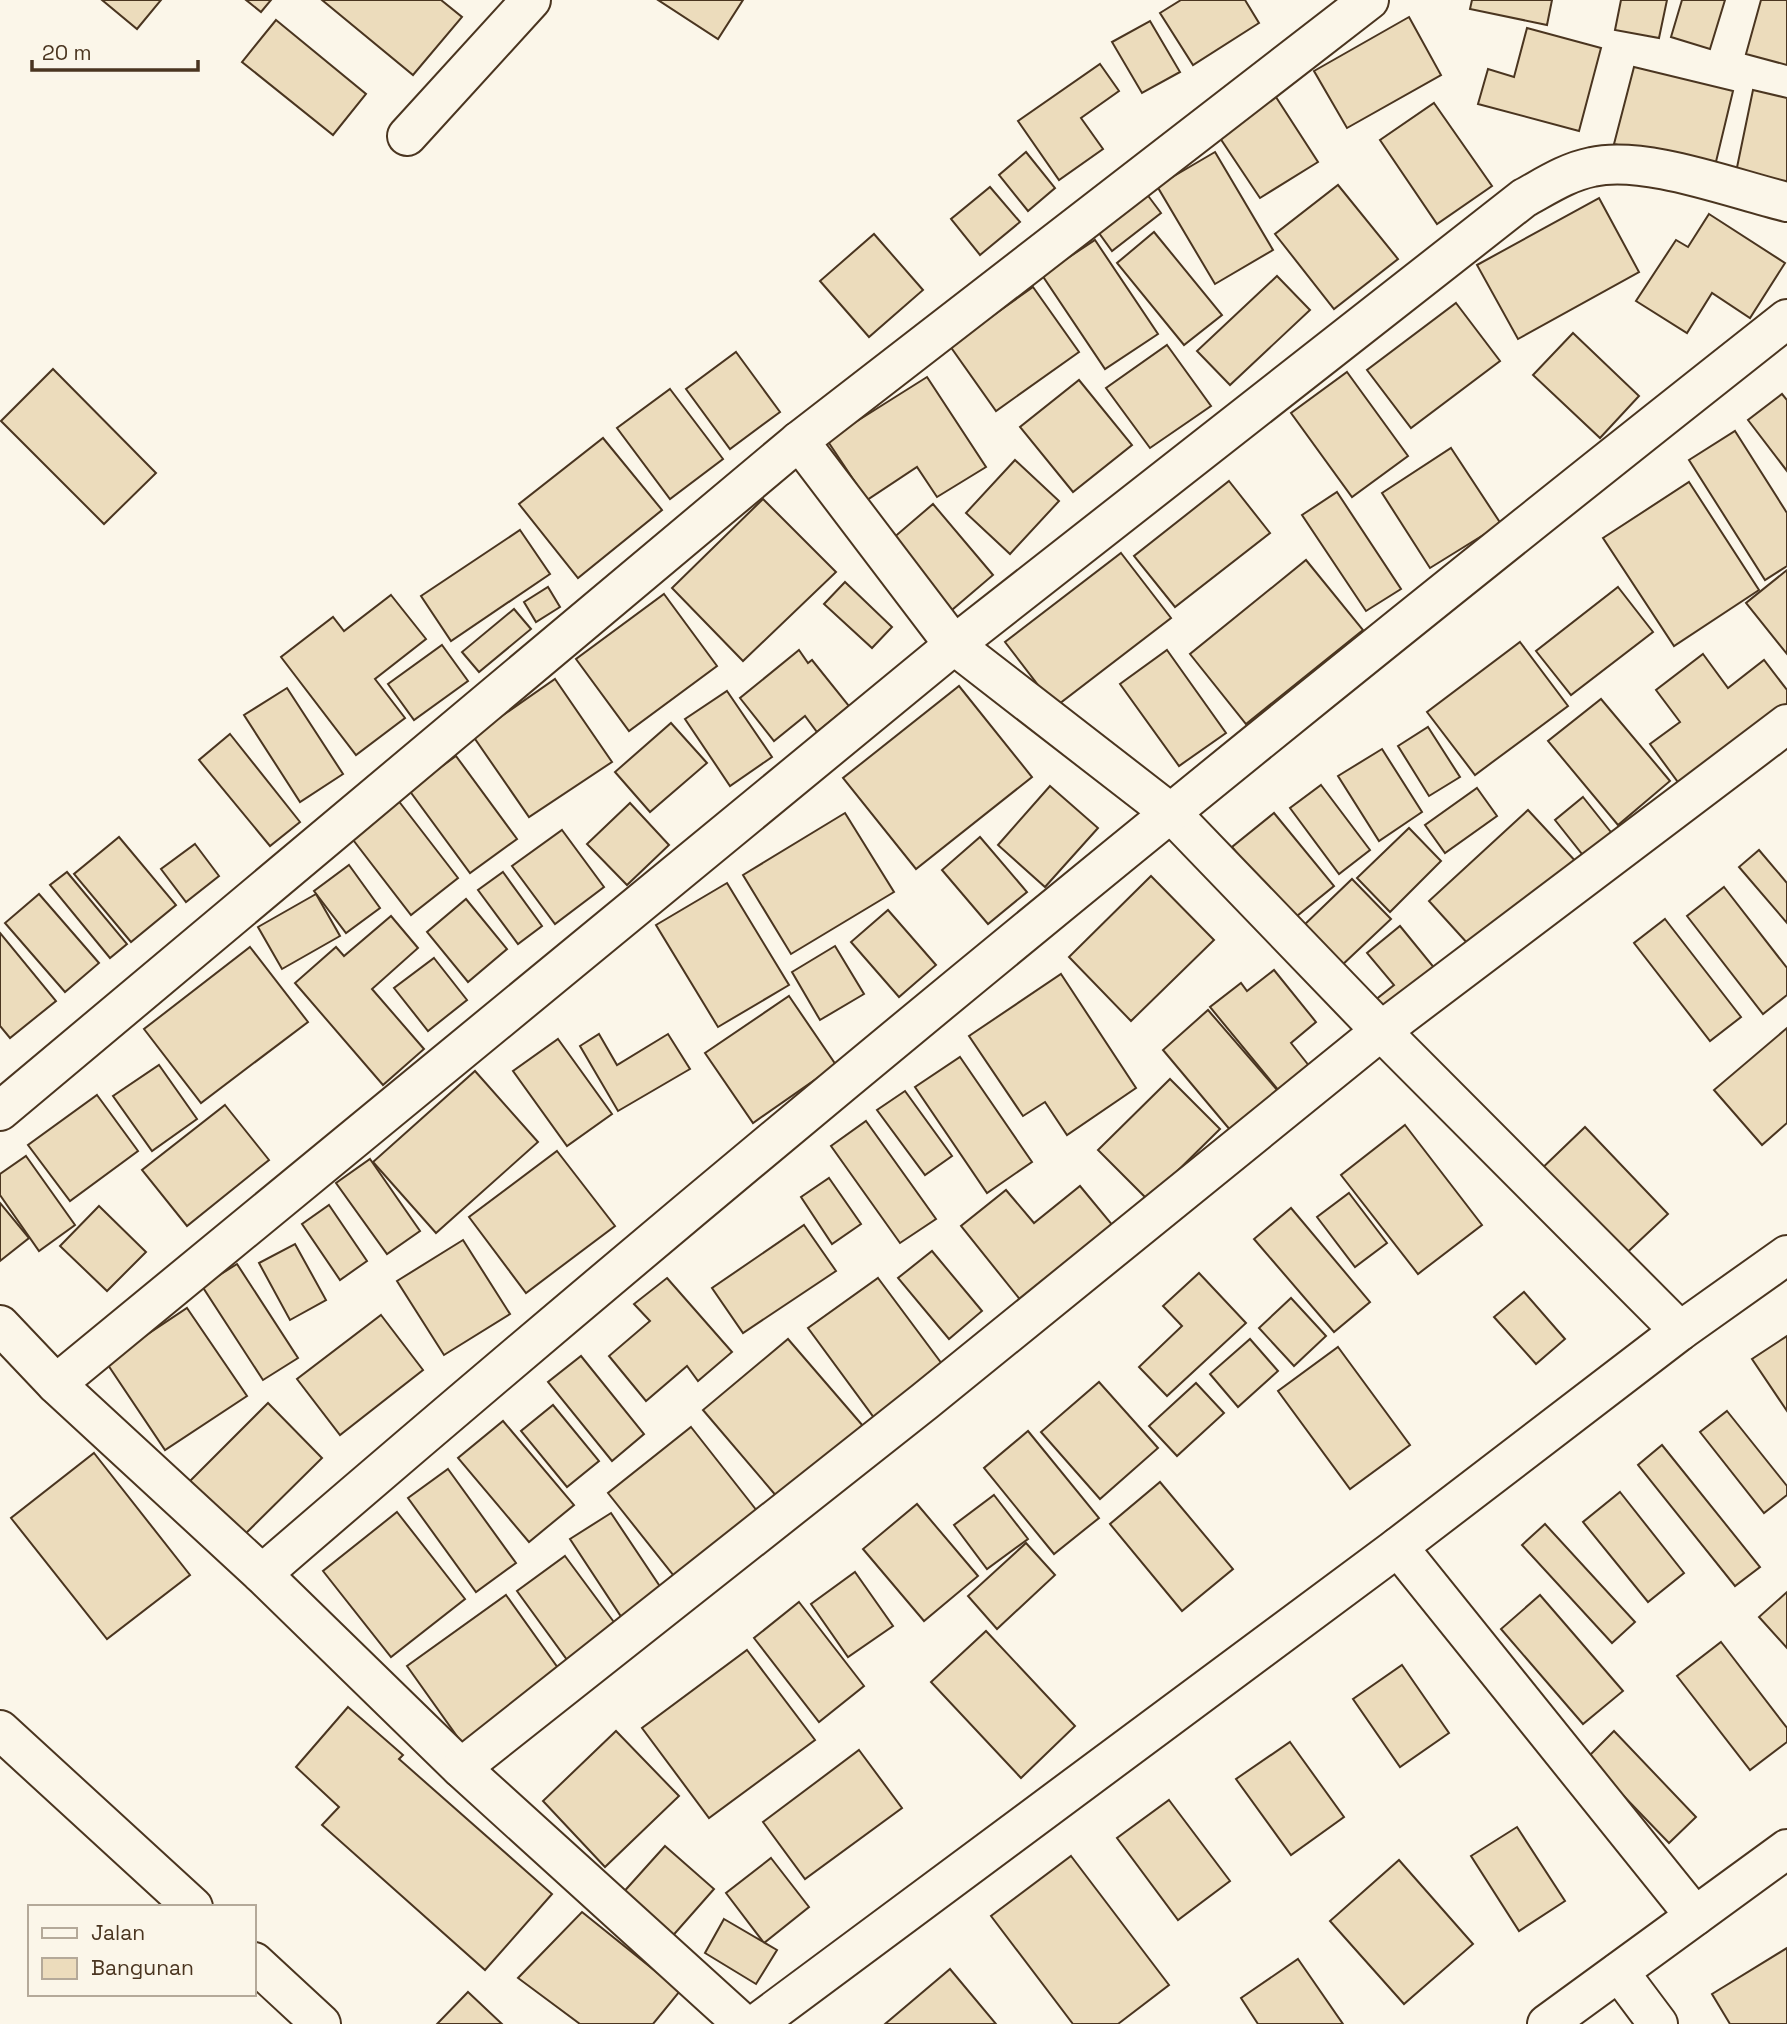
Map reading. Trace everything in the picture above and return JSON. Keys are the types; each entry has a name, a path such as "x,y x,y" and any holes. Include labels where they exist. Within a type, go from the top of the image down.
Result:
{"street":[{"path":"407,136 531,0"},
{"path":"0,1111 799,441 1369,0"},
{"path":"56,1384 954,645 1524,198 1571,173 1615,163 1644,166 1787,202"},
{"path":"262,1574 589,1292 1447,587 1787,319"},
{"path":"799,441 954,645 1172,814 1381,1031 1680,1331"},
{"path":"461,1769 925,1401 1381,1031 1787,724"},
{"path":"756,2024 1398,1547 1680,1331 1787,1255"},
{"path":"0,1325 56,1384 262,1574 461,1769 743,2024"},
{"path":"1398,1547 1695,1916"},
{"path":"0,1730 191,1905"},
{"path":"1547,2024 1787,1849"},
{"path":"256,1964 321,2024"},
{"path":"1619,1972 1658,2024"}],"building":[{"path":"102,0 161,0 137,29"},
{"path":"246,0 271,0 261,12"},
{"path":"322,0 441,0 462,17 413,75"},
{"path":"658,0 743,0 718,39"},
{"path":"1181,0 1245,0 1259,23 1193,65 1160,13"},
{"path":"1472,0 1552,0 1547,25 1470,9"},
{"path":"1621,0 1667,0 1659,38 1615,30"},
{"path":"1682,0 1725,0 1710,49 1671,37"},
{"path":"1761,0 1787,0 1787,65 1746,54"},
{"path":"1409,17 1441,75 1347,128 1314,71"},
{"path":"276,20 366,94 333,135 242,62"},
{"path":"1150,21 1180,72 1142,93 1112,42"},
{"path":"1527,28 1601,48 1579,131 1478,104 1488,69 1514,77"},
{"path":"1100,64 1119,91 1081,118 1103,149 1059,180 1018,121"},
{"path":"1634,67 1733,91 1714,170 1614,144"},
{"path":"1753,90 1787,98 1787,193 1734,182"},
{"path":"1274,94 1318,162 1260,198 1216,132"},
{"path":"1434,103 1492,186 1437,224 1380,140"},
{"path":"1026,152 1055,188 1028,211 999,175"},
{"path":"1215,152 1273,250 1215,284 1157,186"},
{"path":"1140,185 1161,213 1112,251 1091,222"},
{"path":"1338,185 1398,259 1334,309 1275,234"},
{"path":"990,187 1020,222 980,255 951,219"},
{"path":"1599,198 1639,272 1518,339 1477,265"},
{"path":"1709,214 1785,263 1750,318 1712,293 1687,333 1636,301 1676,240 1688,247"},
{"path":"1154,232 1222,315 1184,345 1117,263"},
{"path":"874,234 923,290 869,337 820,281"},
{"path":"1095,240 1158,334 1105,369 1042,275"},
{"path":"1277,276 1310,310 1230,385 1197,351"},
{"path":"1033,287 1079,352 996,411 950,346"},
{"path":"1456,303 1500,361 1411,428 1367,370"},
{"path":"1573,333 1639,396 1600,438 1533,375"},
{"path":"1167,345 1211,406 1150,448 1106,388"},
{"path":"736,352 780,412 730,449 686,389"},
{"path":"53,369 156,473 104,524 1,421"},
{"path":"1347,372 1408,456 1352,497 1291,413"},
{"path":"927,377 986,467 937,497 917,467 867,500 827,440"},
{"path":"1079,380 1132,445 1073,492 1020,427"},
{"path":"670,389 723,459 670,499 617,428"},
{"path":"1782,394 1787,400 1787,471 1748,420"},
{"path":"1735,431 1787,513 1787,566 1765,580 1689,460"},
{"path":"603,438 662,510 578,578 519,504"},
{"path":"1451,448 1501,524 1430,568 1382,493"},
{"path":"1015,460 1059,501 1010,554 966,513"},
{"path":"1229,481 1270,533 1175,607 1134,556"},
{"path":"1689,482 1759,590 1674,646 1603,538"},
{"path":"1337,492 1401,589 1366,611 1302,515"},
{"path":"763,499 836,572 743,661 672,588"},
{"path":"933,504 993,575 946,615 885,545"},
{"path":"520,530 550,574 451,641 421,596"},
{"path":"1121,553 1171,618 1055,707 1005,642"},
{"path":"1306,560 1363,630 1246,724 1190,654"},
{"path":"1787,570 1787,654 1746,603"},
{"path":"845,582 892,627 872,648 824,604"},
{"path":"548,587 560,607 536,622 524,602"},
{"path":"1618,587 1653,632 1571,695 1536,651"},
{"path":"664,594 717,666 629,731 576,659"},
{"path":"391,595 426,639 375,679 405,718 356,755 281,657 333,617 344,631"},
{"path":"514,609 531,629 479,672 462,652"},
{"path":"1520,642 1568,706 1475,775 1427,712"},
{"path":"442,645 468,681 414,720 388,684"},
{"path":"799,650 808,663 812,660 849,706 817,732 805,716 774,741 740,698"},
{"path":"1167,650 1226,733 1179,766 1120,684"},
{"path":"1703,654 1728,688 1764,660 1787,690 1787,711 1683,789 1650,744 1680,722 1656,690"},
{"path":"555,679 612,762 529,817 473,736"},
{"path":"959,686 1032,777 916,869 843,778"},
{"path":"287,688 343,774 300,802 244,715"},
{"path":"727,691 772,757 730,786 685,719"},
{"path":"1601,699 1670,781 1618,825 1548,741"},
{"path":"671,723 707,763 650,812 615,772"},
{"path":"1428,727 1460,777 1429,796 1398,746"},
{"path":"230,734 300,822 270,846 199,760"},
{"path":"1382,749 1422,812 1379,841 1338,776"},
{"path":"456,756 517,839 470,873 409,790"},
{"path":"1321,785 1370,850 1339,874 1290,808"},
{"path":"1050,786 1098,828 1045,887 998,845"},
{"path":"1477,788 1497,816 1445,853 1425,825"},
{"path":"394,795 458,878 411,915 347,832"},
{"path":"1583,797 1614,836 1586,859 1555,820"},
{"path":"630,803 669,845 627,885 587,844"},
{"path":"1528,810 1579,865 1479,956 1429,901"},
{"path":"845,813 894,892 791,954 743,875"},
{"path":"1274,813 1334,886 1292,920 1232,847"},
{"path":"1409,828 1441,861 1390,912 1357,878"},
{"path":"562,830 604,887 555,924 512,866"},
{"path":"119,837 176,905 131,942 74,874"},
{"path":"980,837 1027,892 988,924 942,870"},
{"path":"195,844 219,876 186,902 161,869"},
{"path":"1759,850 1787,883 1787,923 1739,867"},
{"path":"349,865 380,908 346,933 314,891"},
{"path":"67,872 127,944 110,958 50,885"},
{"path":"503,872 542,926 518,944 478,890"},
{"path":"1151,876 1214,940 1131,1021 1069,957"},
{"path":"1352,879 1391,919 1340,967 1302,927"},
{"path":"727,883 789,985 718,1027 656,925"},
{"path":"1724,887 1787,968 1787,995 1763,1014 1687,916"},
{"path":"39,894 99,963 65,992 5,923"},
{"path":"316,894 340,936 282,969 258,927"},
{"path":"466,899 507,949 468,982 427,932"},
{"path":"888,910 936,965 899,997 851,942"},
{"path":"391,916 418,948 372,989 424,1049 383,1085 295,983 336,947 344,956"},
{"path":"1665,919 1741,1017 1710,1041 1634,943"},
{"path":"1400,926 1445,981 1392,1023 1374,1001 1394,985 1367,953"},
{"path":"0,933 56,1001 10,1038 0,1026"},
{"path":"835,946 864,994 820,1020 792,972"},
{"path":"250,947 308,1022 201,1103 144,1029"},
{"path":"434,958 467,1000 428,1031 394,988"},
{"path":"1274,970 1316,1022 1291,1043 1314,1072 1284,1097 1210,1007 1241,983 1247,991"},
{"path":"1061,974 1136,1088 1067,1135 1045,1102 1023,1116 969,1036"},
{"path":"789,996 836,1065 753,1123 705,1053"},
{"path":"1208,1010 1278,1091 1231,1131 1163,1050"},
{"path":"1787,1028 1787,1123 1762,1145 1714,1090"},
{"path":"599,1034 617,1065 668,1034 690,1069 618,1111 580,1046"},
{"path":"558,1039 612,1114 567,1146 513,1071"},
{"path":"960,1057 1032,1162 987,1193 915,1087"},
{"path":"159,1065 197,1119 152,1151 113,1096"},
{"path":"475,1071 538,1142 436,1233 373,1162"},
{"path":"1170,1079 1220,1129 1148,1200 1098,1150"},
{"path":"905,1091 952,1156 925,1175 877,1110"},
{"path":"97,1095 138,1151 70,1201 28,1145"},
{"path":"225,1105 269,1160 187,1226 142,1170"},
{"path":"866,1121 936,1219 900,1243 831,1146"},
{"path":"1405,1125 1482,1225 1418,1274 1341,1175"},
{"path":"1585,1127 1668,1214 1618,1261 1535,1175"},
{"path":"557,1151 615,1226 526,1293 469,1217"},
{"path":"26,1156 75,1225 39,1251 0,1195 0,1174"},
{"path":"370,1159 420,1231 387,1254 336,1183"},
{"path":"829,1178 861,1224 832,1244 801,1197"},
{"path":"1080,1186 1114,1227 1022,1302 961,1226 1006,1190 1034,1223"},
{"path":"1349,1193 1387,1243 1355,1267 1317,1217"},
{"path":"0,1203 29,1238 0,1261"},
{"path":"329,1205 367,1261 340,1280 302,1224"},
{"path":"99,1206 146,1252 107,1291 60,1246"},
{"path":"1291,1208 1370,1302 1334,1332 1254,1239"},
{"path":"804,1225 836,1271 743,1333 712,1288"},
{"path":"463,1240 510,1314 444,1355 397,1281"},
{"path":"295,1244 326,1300 290,1320 259,1263"},
{"path":"932,1251 982,1311 949,1339 898,1278"},
{"path":"237,1264 298,1358 263,1380 202,1286"},
{"path":"1199,1273 1246,1323 1167,1396 1139,1367 1182,1326 1163,1306"},
{"path":"667,1278 732,1352 698,1381 687,1366 646,1401 609,1356 650,1321 634,1304"},
{"path":"878,1278 945,1368 875,1419 808,1328"},
{"path":"1524,1292 1565,1339 1536,1364 1494,1317"},
{"path":"1291,1298 1326,1336 1294,1366 1259,1328"},
{"path":"187,1308 247,1396 165,1450 106,1362"},
{"path":"381,1315 423,1370 340,1435 297,1379"},
{"path":"1787,1336 1787,1411 1752,1359"},
{"path":"788,1339 863,1426 778,1498 703,1410"},
{"path":"1250,1339 1278,1371 1238,1407 1210,1374"},
{"path":"1338,1347 1410,1445 1350,1489 1278,1391"},
{"path":"581,1356 644,1434 612,1461 548,1382"},
{"path":"1099,1382 1158,1448 1100,1499 1041,1432"},
{"path":"1196,1383 1224,1413 1177,1456 1149,1426"},
{"path":"268,1403 322,1458 236,1543 182,1489"},
{"path":"553,1405 599,1461 567,1487 521,1431"},
{"path":"1727,1411 1787,1486 1787,1495 1764,1513 1700,1432"},
{"path":"503,1421 574,1505 529,1542 458,1458"},
{"path":"691,1427 761,1516 678,1581 608,1493"},
{"path":"1028,1431 1099,1518 1054,1554 984,1468"},
{"path":"1662,1445 1760,1567 1735,1586 1638,1465"},
{"path":"94,1453 190,1575 107,1639 11,1518"},
{"path":"448,1469 516,1563 476,1592 408,1498"},
{"path":"1160,1482 1233,1569 1182,1611 1110,1524"},
{"path":"1620,1492 1684,1573 1648,1602 1583,1522"},
{"path":"994,1495 1028,1539 987,1569 954,1525"},
{"path":"917,1504 978,1576 924,1621 863,1549"},
{"path":"397,1512 465,1599 391,1657 323,1571"},
{"path":"611,1513 663,1591 622,1618 570,1539"},
{"path":"1545,1524 1635,1622 1612,1643 1522,1545"},
{"path":"1026,1543 1055,1575 997,1629 968,1596"},
{"path":"565,1556 622,1633 573,1668 517,1591"},
{"path":"855,1572 893,1626 848,1657 811,1604"},
{"path":"1787,1592 1787,1648 1759,1617"},
{"path":"506,1595 563,1675 464,1746 407,1666"},
{"path":"1540,1595 1623,1691 1583,1724 1501,1629"},
{"path":"799,1602 864,1686 819,1722 754,1638"},
{"path":"986,1631 1075,1726 1021,1778 931,1682"},
{"path":"1721,1642 1787,1728 1787,1742 1750,1770 1677,1676"},
{"path":"747,1650 815,1740 709,1818 642,1728"},
{"path":"1402,1665 1449,1733 1400,1767 1353,1699"},
{"path":"348,1707 403,1755 399,1759 552,1894 485,1970 322,1825 339,1807 296,1767"},
{"path":"616,1731 679,1796 605,1867 543,1801"},
{"path":"1614,1731 1696,1817 1669,1843 1587,1758"},
{"path":"1290,1742 1344,1817 1291,1855 1236,1779"},
{"path":"859,1750 902,1808 805,1879 763,1822"},
{"path":"1169,1800 1230,1881 1178,1920 1117,1838"},
{"path":"1517,1827 1565,1901 1519,1931 1471,1856"},
{"path":"665,1846 714,1889 669,1940 620,1896"},
{"path":"1071,1856 1169,1985 1118,2024 1073,2024 991,1916"},
{"path":"771,1858 809,1907 764,1943 726,1893"},
{"path":"1399,1860 1473,1944 1404,2004 1330,1921"},
{"path":"582,1912 680,1991 653,2024 580,2024 518,1978"},
{"path":"724,1919 777,1950 756,1984 705,1953"},
{"path":"1787,1948 1787,2024 1730,2024 1712,1994"},
{"path":"1298,1959 1343,2024 1258,2024 1241,1998"},
{"path":"950,1969 996,2024 885,2024"},
{"path":"468,1992 502,2024 437,2024"}]}
